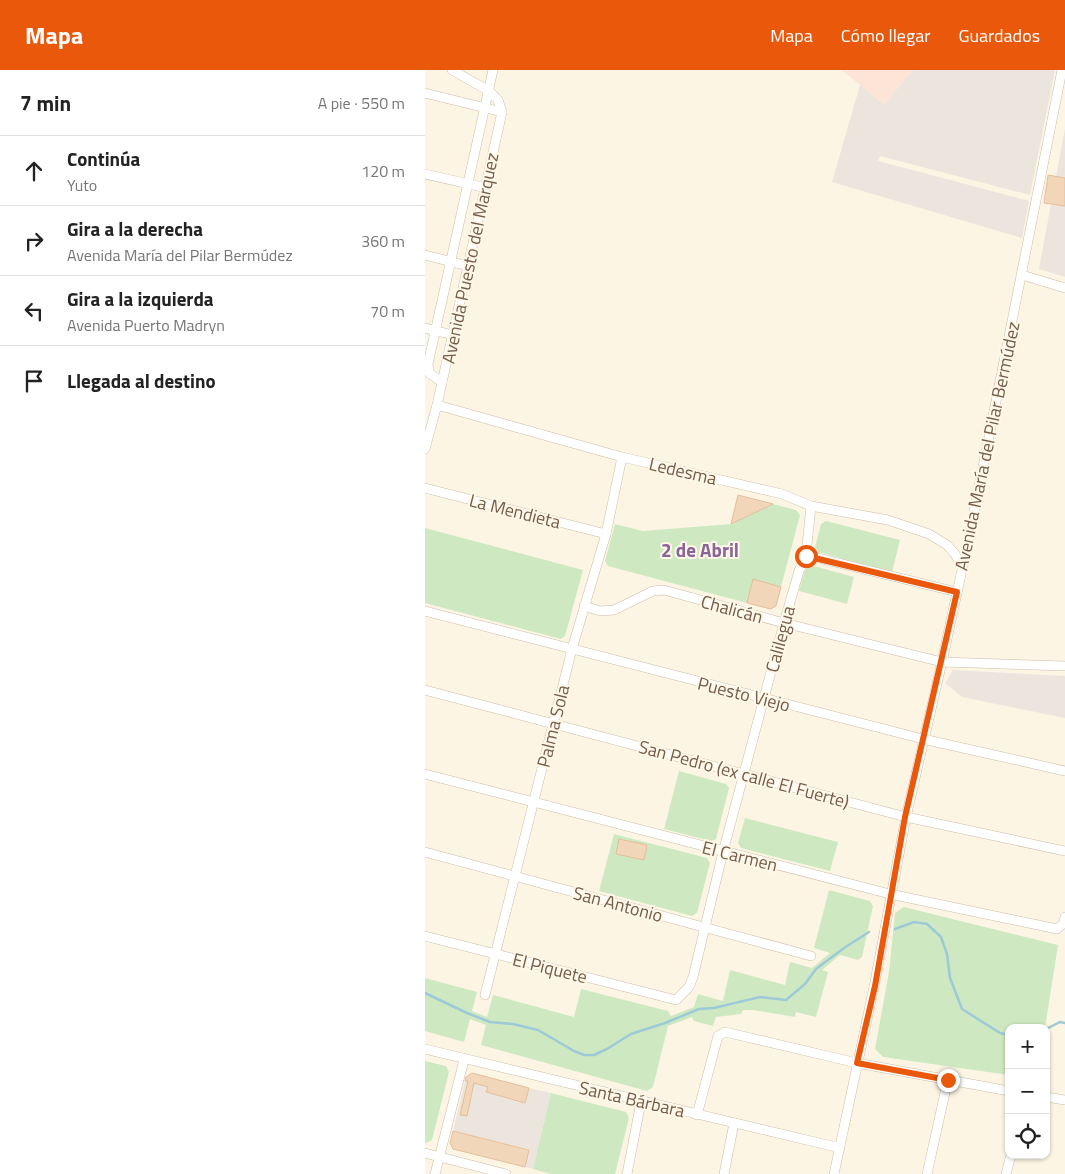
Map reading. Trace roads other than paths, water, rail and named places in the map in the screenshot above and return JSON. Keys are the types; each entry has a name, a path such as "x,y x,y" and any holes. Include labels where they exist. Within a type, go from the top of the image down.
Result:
{"street":[{"path":"452,70 489,91 498,100 502,112"},
{"path":"443,382 429,373 427,364 493,70"},
{"name":"Avenida María del Pilar Bermúdez","path":"834,1174 875,986 905,817 957,592 1062,70"},
{"path":"425,93 502,112"},
{"name":"Avenida Puesto del Marquez","path":"425,449 443,382 502,112"},
{"path":"425,174 486,188"},
{"path":"425,255 468,266"},
{"path":"1022,275 1065,288"},
{"path":"425,328 453,335"},
{"name":"Ledesma","path":"437,405 622,457 782,494 811,506 888,520 929,534 947,545 962,566"},
{"name":"Palma Sola","path":"485,995 572,650 606,534 622,457"},
{"name":"La Mendieta","path":"425,488 606,534"},
{"name":"Calilegua","path":"676,1000 691,982 706,928 723,852 784,623 799,571 806,556 811,506"},
{"path":"806,556 957,592"},
{"name":"Chalicán","path":"584,606 600,611 614,610 653,591 664,590 784,623 942,662 1065,666"},
{"name":"Puesto Viejo","path":"425,611 923,739 1065,771"},
{"name":"San Pedro (ex calle El Fuerte)","path":"425,690 905,817 1065,851"},
{"name":"El Carmen","path":"425,774 890,894 1057,929 1064,923 1065,917"},
{"name":"San Antonio","path":"425,852 811,956"},
{"name":"El Piquete","path":"425,936 676,1000"},
{"path":"697,1114 718,1036 725,1032 857,1063 1005,1090"},
{"name":"Santa Bárbara","path":"425,1049 840,1148"},
{"path":"435,1174 465,1060"},
{"path":"927,1174 948,1080"},
{"path":"1050,1098 1065,1100"},
{"path":"627,1174 641,1102"},
{"path":"724,1174 734,1123"},
{"path":"425,1153 506,1174"},
{"path":"1007,1174 1010,1159"}],"waterway":[{"path":"895,929 914,922 927,924 941,937 947,954 950,978 962,1009 1000,1033 1005,1034"},
{"path":"425,993 490,1022 513,1024 538,1030 574,1051 584,1055 594,1055 631,1034 699,1009 714,1008 760,997 786,1000 805,984 816,969 869,932"},
{"path":"1050,1027 1060,1022 1065,1023"}],"district":[{"name":"2 de Abril","path":"700,549"}]}
